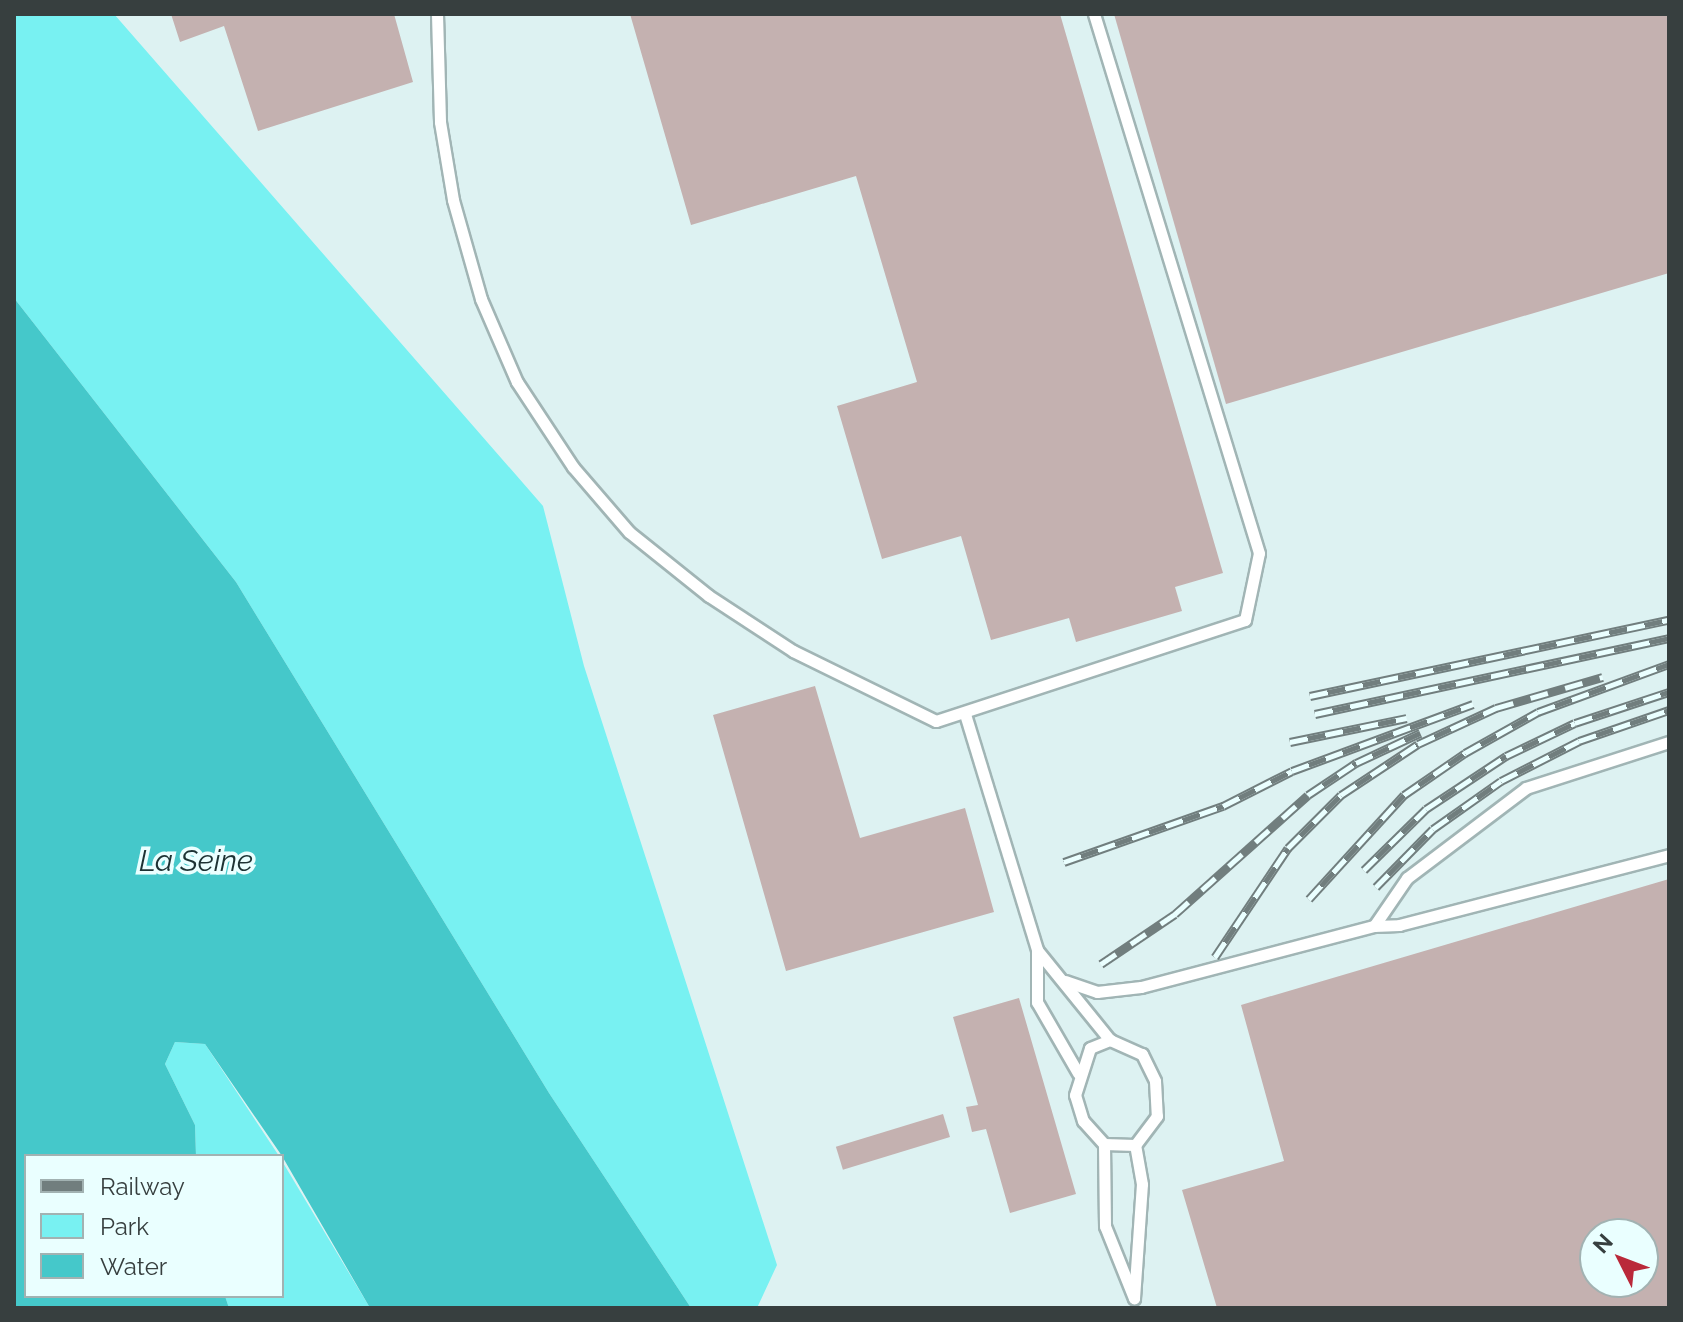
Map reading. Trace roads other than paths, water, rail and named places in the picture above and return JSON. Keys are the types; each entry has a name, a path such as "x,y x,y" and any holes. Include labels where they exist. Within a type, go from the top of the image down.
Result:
{"lane":[{"path":"437,14 440,122 453,200 481,299 517,382 573,467 629,532 709,596 793,651 936,721 1245,620 1259,553 1094,14"},
{"path":"965,714 1037,950 1037,1002 1078,1073"},
{"path":"1374,926 1407,878 1526,788 1669,742"},
{"path":"1065,981 1097,992 1198,974 1374,926 1399,925 1669,855"},
{"path":"1037,950 1110,1040 1142,1054 1155,1081 1157,1116 1135,1145 1142,1184 1135,1303"},
{"path":"1110,1040 1090,1048 1078,1073 1075,1095 1083,1121 1104,1144 1105,1226 1135,1303"},
{"path":"1104,1144 1135,1145"}],"water":[{"name":"La Seine","path":"14,298 236,582 549,1093 691,1308 370,1308 284,1159 284,1154 281,1154 205,1044 175,1042 165,1064 195,1125 196,1154 24,1154 24,1298 226,1298 229,1308 14,1308"}],"railway":[{"path":"1310,696 1669,620"},
{"path":"1315,714 1669,638"},
{"path":"1309,899 1404,795 1465,753 1538,712 1669,664"},
{"path":"1215,957 1288,848 1341,795 1418,744 1496,708 1603,677"},
{"path":"1364,870 1426,809 1506,756 1575,723 1669,692"},
{"path":"1064,862 1223,806 1292,771 1473,704"},
{"path":"1376,887 1433,829 1501,781 1579,741 1669,710"},
{"path":"1290,742 1407,718"},
{"path":"1101,964 1175,914 1308,795 1356,763 1420,733"}]}
